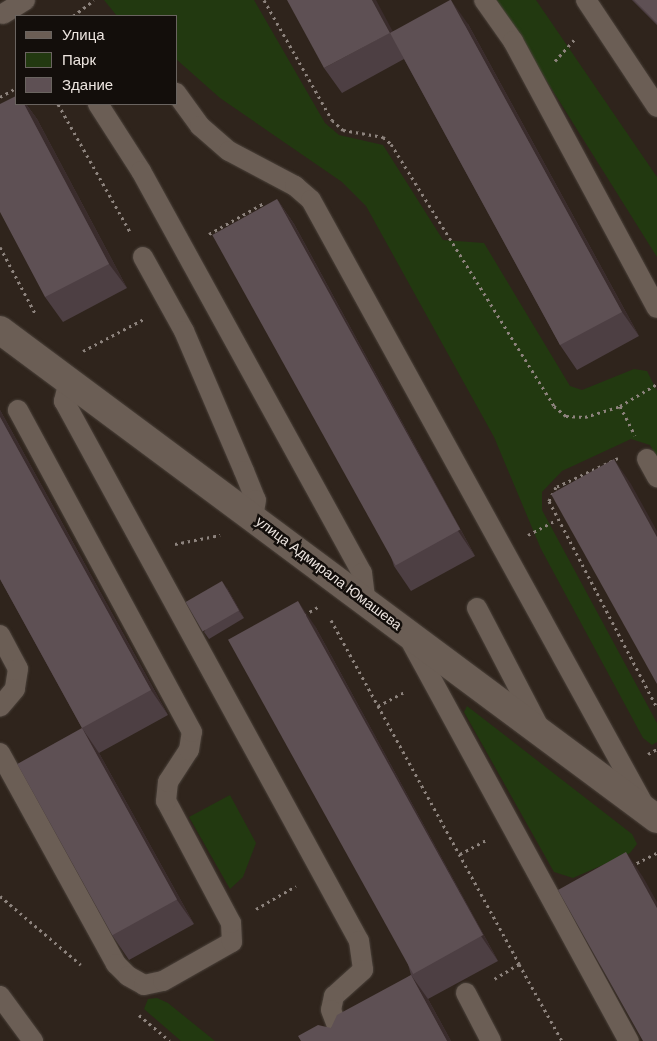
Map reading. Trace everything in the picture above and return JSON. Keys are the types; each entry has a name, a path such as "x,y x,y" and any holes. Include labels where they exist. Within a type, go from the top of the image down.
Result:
{"street":[{"name":"улица Адмирала Юмашева","path":"0,330 365,598 652,815"}],"lane":[{"path":"6,15 25,0"},
{"path":"484,0 530,73 657,308"},
{"path":"587,0 657,107"},
{"path":"178,96 200,126 229,151 295,186 311,200 652,815"},
{"path":"99,105 183,248 362,573 365,598"},
{"path":"143,257 170,305 247,478 256,500 254,517"},
{"path":"69,381 64,401 359,941 363,970 334,996 331,1010 343,1041"},
{"path":"0,753 116,964 128,976 144,985 163,981 232,942 231,923 166,801 168,782 189,750 192,732 28,422 18,410"},
{"path":"647,459 657,477"},
{"path":"477,608 541,731"},
{"path":"404,629 629,1041"},
{"path":"0,635 18,669 15,689 0,707"},
{"path":"466,993 491,1041"},
{"path":"0,996 33,1041"}],"path":[{"path":"74,15 94,0"},
{"path":"264,0 332,120 343,130 383,137 391,144 554,406 566,416 585,417 620,406 657,384"},
{"path":"530,73 568,49 587,0"},
{"path":"0,97 15,89"},
{"path":"59,105 143,257"},
{"path":"62,110 63,105"},
{"path":"183,248 295,186"},
{"path":"0,247 39,322"},
{"path":"79,354 170,305"},
{"path":"647,459 602,462 556,487 549,501 657,708"},
{"path":"145,550 225,534"},
{"path":"296,619 323,605 319,598"},
{"path":"327,613 562,1041"},
{"path":"623,870 657,853"},
{"path":"231,923 291,889"},
{"path":"466,993 519,964"}],"green space":[{"path":"104,0 254,0 325,123 339,135 383,145 443,240 484,243 570,386 582,390 634,369 647,371 657,391 657,457 650,445 631,439 562,471 542,492 542,510 657,723 657,742 652,745 643,738 541,549 494,437 366,206 342,182 220,98 178,61 178,15 116,15"},
{"path":"496,0 536,0 657,177 657,257"},
{"path":"467,706 632,834 637,844 630,853 573,878 554,872 464,712"},
{"path":"230,795 256,843 243,877 230,889 189,817"},
{"path":"157,998 168,1003 215,1041 181,1041 144,1009 148,999"}],"building":[{"path":"287,0 372,0 390,33 324,68"},
{"path":"450,0 622,312 560,345 390,33"},
{"path":"634,0 657,0 657,23"},
{"path":"15,96 15,105 25,105 109,264 45,297 0,212 0,104"},
{"path":"277,199 460,530 396,565 212,235"},
{"path":"0,417 151,690 82,728 0,579"},
{"path":"614,459 657,537 657,684 551,494"},
{"path":"222,581 239,610 203,631 186,602"},
{"path":"298,601 483,935 413,974 228,640"},
{"path":"82,728 177,899 112,935 17,764"},
{"path":"626,852 657,908 657,1041 643,1041 558,890"},
{"path":"411,975 447,1041 301,1041 298,1036 318,1025 331,1028 337,1015"}]}
